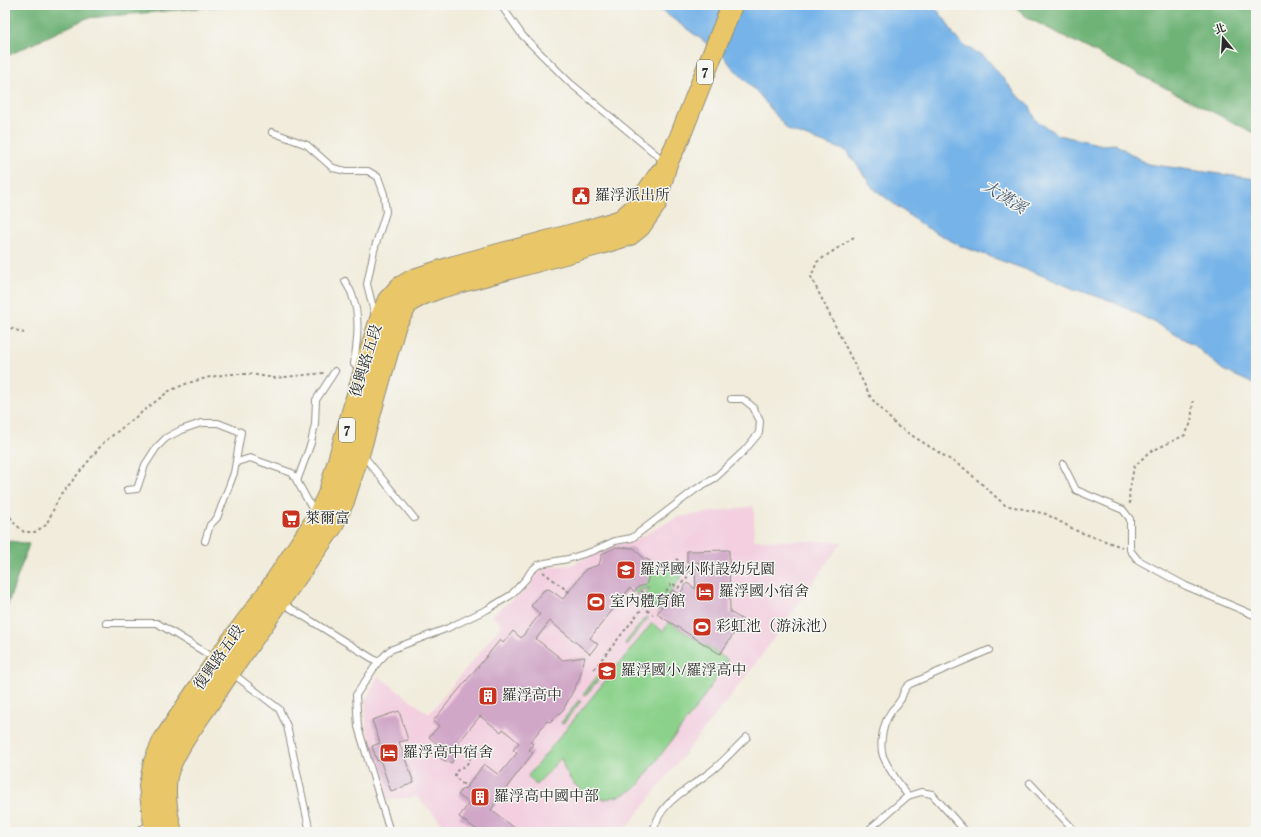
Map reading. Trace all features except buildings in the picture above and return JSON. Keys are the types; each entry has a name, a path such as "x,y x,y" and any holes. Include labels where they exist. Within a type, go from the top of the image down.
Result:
{"main road":[{"name":"復興路五段","path":"149,829 149,786 154,762 163,741 224,666 274,597 325,522 344,501 360,451 396,324 418,287 454,266 561,246 621,220 637,206 668,163 732,5"},
{"name":"復興路五段","path":"325,522 329,492 378,325 388,300 400,287 418,287"},
{"name":"復興路五段","path":"172,832 166,789 169,770 178,750 224,666"}],"lane":[{"path":"501,5 522,35 569,82 668,163"},
{"path":"272,132 307,145 332,168 346,171 368,171 378,176 384,194 386,212 374,250 367,284 378,325"},
{"path":"345,281 352,295 357,316 357,342 354,364"},
{"path":"297,481 311,443 315,424 316,400 335,371"},
{"path":"390,832 358,727 356,695 378,662 390,650 448,628 493,606 511,595 536,567 545,563 568,559 593,551 615,541 632,538 696,489 715,478 744,451 759,433 760,421 753,407 743,399 731,398"},
{"path":"127,490 137,489 145,465 156,448 166,438 181,430 201,424 218,423 241,432 236,462 217,518 210,525 205,541"},
{"path":"360,451 414,518"},
{"path":"236,462 250,458 292,473 325,522"},
{"path":"1063,464 1076,490 1123,510 1130,519 1130,550 1138,560 1186,586 1256,616"},
{"path":"274,597 378,662"},
{"path":"106,623 157,623 224,666 279,710 287,726 310,832"},
{"path":"908,796 893,776 883,755 882,737 885,723 891,710 901,701 904,688 910,684 988,650"},
{"path":"653,832 655,823 667,804 707,775 746,737"},
{"path":"1030,783 1076,832"},
{"path":"866,832 908,796 921,792 932,794 966,832"}],"path":[{"path":"854,237 817,262 811,277 872,398 897,426 965,469 1005,505 1046,514 1077,531 1130,550"},
{"path":"5,326 24,334"},
{"path":"1130,519 1129,494 1134,468 1148,453 1185,435 1191,423 1193,401"},
{"path":"594,669 649,600 657,605 672,583 678,588 688,576 689,570 675,558"},
{"path":"536,567 569,592"},
{"path":"641,591 646,594"},
{"path":"647,610 653,615"},
{"path":"458,744 466,751 470,759 467,764 456,772 455,776 461,783 467,786"}],"shaded area":[{"name":"羅浮國小/羅浮高中","path":"754,506 754,540 842,542 754,666 623,832 454,832 443,824 417,797 388,800 366,726 365,701 378,676 429,714 502,625 491,615 518,596 530,585 536,575 541,571 548,567 571,565 617,544 633,541 678,517"}],"green space":[{"path":"5,5 233,5 87,18 5,57"},
{"path":"1013,5 1256,5 1256,134 1028,18"},
{"path":"5,540 29,544 5,612"},
{"path":"649,560 663,570 669,562 684,572 659,611 642,599 650,588 641,590 638,596 634,592 652,571 648,568 650,564"},
{"path":"646,617 648,618 626,645 625,643"},
{"path":"669,622 728,660 699,704 636,788 620,796 605,799 593,797 582,791 572,782 565,770 561,758 536,785 528,776 652,623 663,631"},
{"path":"600,672 603,674 585,696 583,695"},
{"path":"579,700 581,701 563,724 561,723"}],"water":[{"name":"大漢溪","path":"654,5 933,5 946,21 955,37 965,46 986,58 1017,95 1030,106 1035,120 1058,135 1103,145 1115,144 1147,164 1256,179 1256,385 1223,370 1194,345 1152,321 1109,300 1074,289 1041,275 961,246 922,225 873,188 847,151 788,130 759,94 732,67 723,55"}],"place":[{"name":"羅浮派出所","path":"581,196"},
{"name":"萊爾富","path":"291,519"},
{"name":"羅浮國小附設幼兒園","path":"626,570"},
{"name":"羅浮國小宿舍","path":"705,592"},
{"name":"室內體育館","path":"596,602"},
{"name":"彩虹池（游泳池）","path":"702,627"},
{"name":"羅浮國小/羅浮高中","path":"607,671"},
{"name":"羅浮高中","path":"488,696"},
{"name":"羅浮高中宿舍","path":"389,753"},
{"name":"羅浮高中國中部","path":"480,797"}]}
